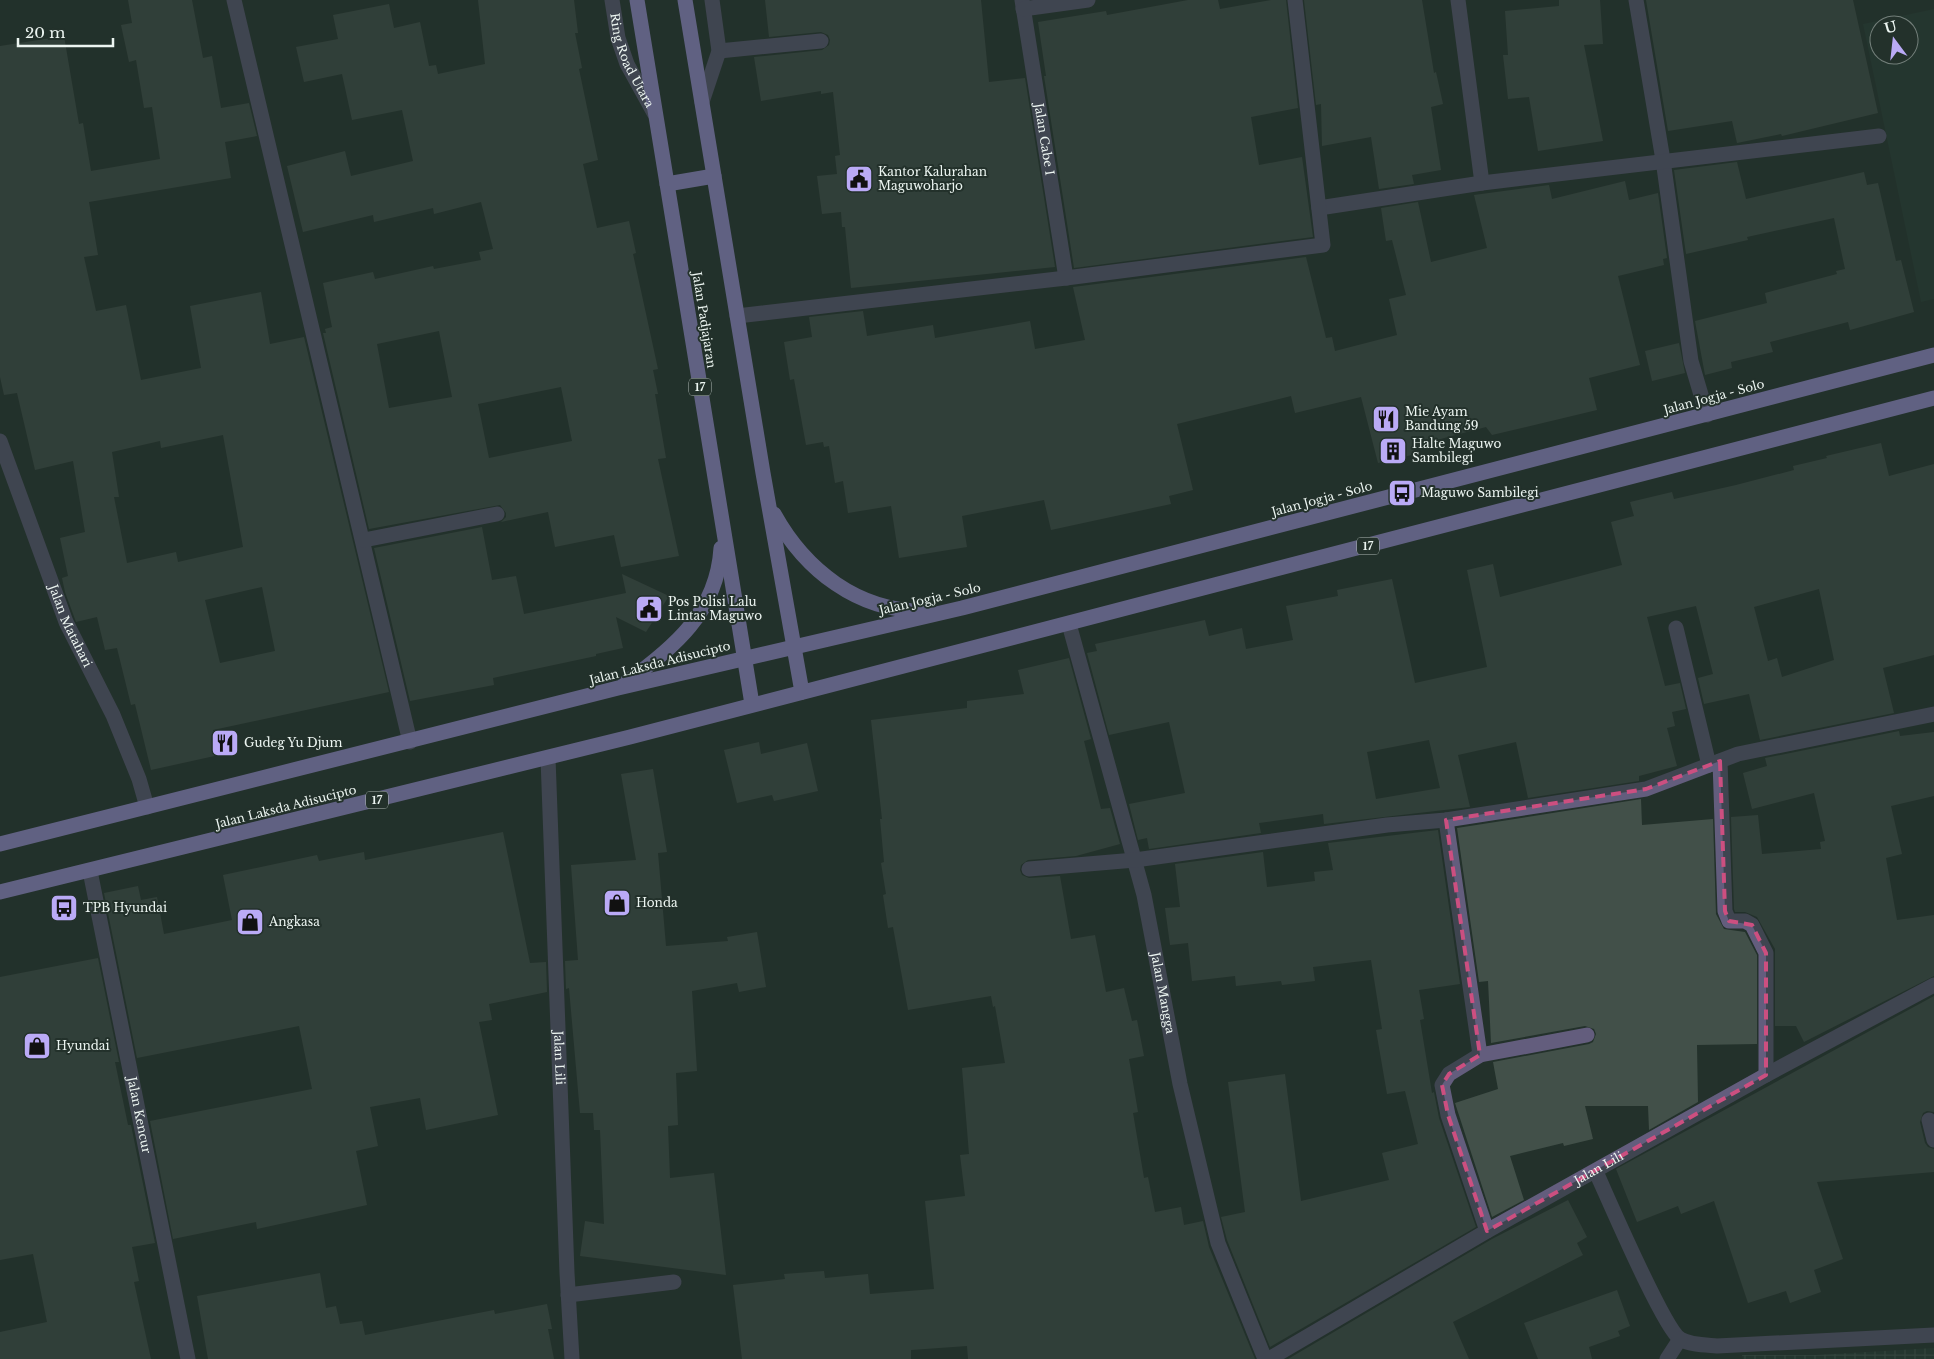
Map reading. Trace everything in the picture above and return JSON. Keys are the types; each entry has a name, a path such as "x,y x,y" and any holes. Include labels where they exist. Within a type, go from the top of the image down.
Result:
{"highway":[{"name":"Jalan Padjajaran","path":"637,0 752,704"},
{"path":"685,0 802,692"},
{"path":"667,184 714,176"},
{"name":"Jalan Jogja - Solo","path":"744,658 944,611 1934,355"},
{"name":"17","path":"752,704 1069,624 1934,398"},
{"path":"769,504 782,528 803,556 829,581 856,596 885,606 919,612 944,611"},
{"path":"618,688 675,644 696,619 711,593 720,564 723,529"},
{"name":"Jalan Laksda Adisucipto","path":"0,844 744,658"},
{"name":"Jalan Laksda Adisucipto","path":"0,892 548,758 752,704"}],"street":[{"path":"234,0 364,540 410,742"},
{"name":"Ring Road Utara","path":"612,0 618,38 626,64 656,117"},
{"path":"702,102 719,51 712,0"},
{"path":"1023,4 1088,0"},
{"path":"737,316 1066,278 1323,245 1295,0"},
{"path":"1458,0 1482,183"},
{"path":"1636,0 1663,160 1691,361 1707,415"},
{"name":"Jalan Cabe I","path":"1023,4 1066,278"},
{"path":"719,51 820,41"},
{"path":"1319,208 1482,183 1663,160 1879,136"},
{"name":"Jalan Matahari","path":"0,441 66,622 113,714 139,779 147,807"},
{"path":"364,540 498,514"},
{"name":"Jalan Mangga","path":"1069,624 1144,895 1180,1084 1218,1243 1267,1359"},
{"path":"1676,628 1714,763 1725,911 1730,921 1745,921 1752,925 1766,953 1766,1075"},
{"path":"1028,869 1134,860 1387,825 1446,820 1646,789 1738,754 1934,714"},
{"name":"Jalan Lili","path":"548,758 572,1359"},
{"path":"1446,820 1480,1055"},
{"name":"Jalan Kencur","path":"90,870 188,1359"},
{"name":"Jalan Lili","path":"1267,1359 1487,1231 1596,1172 1766,1075 1934,984"},
{"path":"1487,1231 1448,1116 1442,1085 1449,1074 1480,1055 1588,1035"},
{"path":"1929,1120 1934,1140"},
{"path":"1596,1172 1662,1312 1680,1338 1696,1344 1717,1346 1934,1335"},
{"path":"568,1295 674,1282"},
{"path":"1667,1359 1680,1338"}],"highlighted area":[{"path":"1720,761 1725,911 1729,921 1752,925 1766,953 1766,1075 1487,1231 1448,1115 1442,1085 1449,1074 1480,1055 1446,820 1646,789"}],"shaded area":[{"path":"1934,9 1934,299 1921,302 1872,65 1919,65 1919,15 1906,15"},
{"path":"1869,23 1869,53 1863,24"},
{"path":"1934,1348 1934,1359 1743,1359 1742,1355 1816,1355"}],"building":[{"path":"128,0 192,0 203,58 212,56 221,108 249,103 257,136 225,142 231,178 89,202 98,255 84,257 96,311 126,305 141,380 201,368 190,306 261,292 270,344 304,337 389,692 213,730 219,755 151,770 135,704 131,705 117,648 105,650 97,617 76,622 65,592 62,578 68,576 60,538 85,532 73,461 35,470 17,393 4,395 0,377 0,46 64,36 79,124 83,123 91,171 160,159 152,107 144,108 136,60 129,62 121,25 132,23","holes":["223,435 243,547 178,562 176,552 127,563 114,497 119,497 112,452 160,441 161,448","262,587 275,651 220,663 205,600"]},
{"path":"478,0 574,0 578,33 575,33 582,68 579,69 598,160 583,164 597,228 629,221 636,253 633,254 658,369 653,370 658,394 655,394 666,458 658,459 679,556 621,567 614,535 555,547 548,512 501,522 506,517 506,513 500,505 369,529 323,333 326,333 325,329 332,327 323,283 373,272 375,279 433,266 434,269 481,260 479,252 493,249 481,202 434,214 433,208 374,222 373,215 303,232 287,166 345,151 351,176 413,161 402,110 352,120 342,74 304,82 296,47 338,39 333,15 389,4 394,28 420,22 429,66 436,65 438,74 485,64","holes":["439,331 452,397 389,408 377,344","561,387 572,441 489,458 478,404"]},
{"path":"765,0 981,0 989,82 1025,78 1055,267 851,288 845,227 842,227 841,212 822,214 817,176 837,174 835,156 840,155 833,92 821,94 821,91 761,101 754,57 822,50 829,45 830,40 828,35 821,32 769,37"},
{"path":"1188,0 1218,0 1220,9 1271,0 1286,0 1298,108 1251,117 1259,165 1302,157 1313,237 1074,268 1044,76 1046,76 1038,22 1106,11 1107,15"},
{"path":"1304,0 1422,0 1434,73 1436,72 1443,104 1431,107 1441,170 1412,175 1414,184 1379,189 1371,137 1322,146 1321,104 1316,105"},
{"path":"1559,0 1600,0 1603,44 1584,45 1603,141 1538,151 1529,97 1508,99 1503,55 1508,55 1505,11 1559,6"},
{"path":"1646,0 1853,0 1878,113 1782,136 1781,134 1737,143 1732,121 1668,131"},
{"path":"1737,162 1746,199 1864,172 1867,185 1878,183 1896,261 1901,260 1914,312 1850,330 1848,322 1770,342 1773,352 1731,362 1732,368 1705,375 1695,321 1767,303 1765,293 1837,274 1836,271 1845,269 1834,218 1747,237 1748,240 1686,254 1674,170"},
{"path":"1625,181 1629,200 1658,193 1667,258 1663,259 1664,265 1618,276 1640,365 1589,378 1597,410 1492,435 1486,427 1414,446 1416,454 1378,463 1361,397 1295,413 1291,396 1177,424 1193,490 1169,496 1171,504 1051,530 1044,500 962,516 967,547 899,558 891,506 848,513 843,481 835,483 829,446 824,447 823,442 806,445 794,379 790,380 784,342 812,337 809,317 863,311 867,336 933,325 935,338 1030,321 1035,349 1085,340 1073,287 1306,257 1326,338 1332,337 1335,351 1397,335 1389,299 1406,295 1392,240 1386,241 1381,208 1418,202 1431,262 1487,248 1474,195 1549,185 1552,199"},
{"path":"1679,343 1685,373 1652,381 1645,351"},
{"path":"1881,443 1889,476 1934,464 1934,655 1883,668 1894,713 1760,740 1749,694 1704,704 1698,678 1713,674 1696,606 1647,617 1665,686 1680,683 1686,709 1672,712 1675,726 1667,728 1677,766 1639,776 1639,781 1528,798 1516,742 1458,755 1470,807 1324,824 1323,814 1259,823 1261,833 1149,849 1147,838 1138,840 1129,804 1185,793 1169,722 1109,735 1087,653 1097,651 1095,644 1205,620 1209,636 1242,628 1246,649 1293,640 1286,606 1338,596 1337,590 1392,579 1415,683 1487,667 1467,570 1493,564 1500,597 1622,565 1611,522 1634,516 1630,502 1672,492 1674,499 1736,485 1794,470 1793,466 1827,458 1826,456","holes":["1819,589 1834,660 1782,677 1777,658 1768,661 1754,607","1429,740 1440,788 1376,799 1367,752"]},
{"path":"482,527 492,580 516,576 524,614 626,593 622,574 669,596 646,632 616,617 623,648 596,654 596,656 493,678 494,685 410,701 374,548"},
{"path":"1069,658 1091,739 1084,741 1101,809 1110,808 1120,844 1076,856 1028,860 1021,865 1020,870 1022,875 1029,878 1060,876 1071,939 1095,935 1106,992 1124,988 1132,1021 1137,1020 1144,1056 1129,1059 1138,1112 1133,1113 1144,1178 1148,1177 1155,1212 1181,1207 1184,1225 1203,1221 1209,1247 1255,1359 968,1359 967,1346 911,1350 911,1359 742,1359 733,1285 785,1279 784,1274 824,1271 825,1278 868,1274 870,1294 934,1289 925,1201 965,1196 960,1155 969,1154 962,1068 1005,1063 995,1006 993,1007 991,996 908,1010 893,927 888,928 883,895 886,894 881,863 884,862 880,819 882,819 871,720 967,708 967,701 1024,694 1018,670"},
{"path":"1899,731 1900,736 1934,732 1934,796 1891,806 1902,854 1886,858 1897,920 1934,915 1934,976 1804,1042 1796,1026 1775,1026 1775,949 1757,917 1745,912 1735,912 1734,909 1731,817 1758,815 1762,854 1821,849 1820,842 1825,841 1814,793 1752,809 1743,773 1767,766 1765,758"},
{"path":"759,742 761,754 807,743 818,791 774,801 772,795 737,803 724,750"},
{"path":"653,769 667,852 658,853 666,946 728,941 727,937 757,932 766,987 739,992 737,983 692,991 697,1071 676,1073 678,1125 668,1126 670,1178 714,1173 726,1275 580,1256 585,1221 604,1224 600,1130 594,1130 593,1113 580,1113 569,988 566,989 565,961 578,960 571,865 636,860 621,774"},
{"path":"1641,799 1642,825 1713,819 1716,914 1724,929 1745,932 1757,955 1757,1044 1697,1045 1698,1102 1649,1130 1648,1106 1585,1106 1593,1139 1564,1146 1563,1143 1510,1156 1524,1200 1492,1217 1455,1103 1498,1089 1493,1062 1589,1044 1593,1042 1596,1034 1594,1029 1585,1026 1491,1043 1488,981 1479,982 1457,828"},
{"path":"1438,830 1460,984 1419,990 1424,1019 1420,1020 1432,1093 1434,1092 1439,1118 1476,1227 1270,1347 1227,1240 1221,1217 1245,1212 1228,1082 1285,1074 1301,1201 1389,1180 1382,1153 1418,1144 1405,1091 1387,1094 1376,1030 1382,1029 1371,960 1313,967 1315,981 1282,985 1281,981 1236,986 1235,976 1192,981 1188,943 1170,945 1165,908 1180,907 1175,864 1263,852 1267,887 1315,881 1314,872 1333,870 1328,843"},
{"path":"503,832 530,963 546,962 547,992 489,1004 492,1020 479,1022 498,1115 426,1130 420,1098 370,1107 378,1146 356,1151 367,1205 257,1229 256,1222 173,1239 150,1121 312,1089 299,1026 137,1058 104,893 138,886 141,900 157,897 164,934 232,920 223,875 317,855 319,861 364,852 365,860"},
{"path":"98,958 119,1062 115,1062 128,1125 131,1125 155,1243 132,1247 139,1281 134,1282 151,1359 0,1359 0,1332 47,1322 33,1254 0,1260 0,977"},
{"path":"1934,996 1934,1112 1927,1111 1923,1113 1920,1122 1925,1143 1928,1147 1934,1149 1934,1172 1817,1182 1843,1259 1814,1270 1821,1292 1790,1303 1786,1291 1748,1303 1714,1201 1681,1214 1678,1206 1637,1222 1616,1169"},
{"path":"1568,1200 1587,1237 1577,1243 1583,1255 1453,1322 1469,1359 1288,1359 1492,1239"},
{"path":"320,1273 326,1308 336,1306 340,1324 362,1321 365,1335 494,1310 495,1314 547,1304 552,1329 548,1329 554,1359 208,1359 197,1296"},
{"path":"1617,1290 1630,1326 1618,1331 1620,1336 1589,1347 1592,1359 1538,1359 1524,1323"}],"place":[{"name":"Kantor Kalurahan Maguwoharjo","path":"859,179"},
{"name":"Mie Ayam Bandung 59","path":"1386,419"},
{"name":"Halte Maguwo Sambilegi","path":"1393,451"},
{"name":"Maguwo Sambilegi","path":"1402,493"},
{"name":"Pos Polisi Lalu Lintas Maguwo","path":"649,609"},
{"name":"Gudeg Yu Djum","path":"225,743"},
{"name":"Honda","path":"617,903"},
{"name":"TPB Hyundai","path":"64,908"},
{"name":"Angkasa","path":"250,922"},
{"name":"Hyundai","path":"37,1046"}]}
